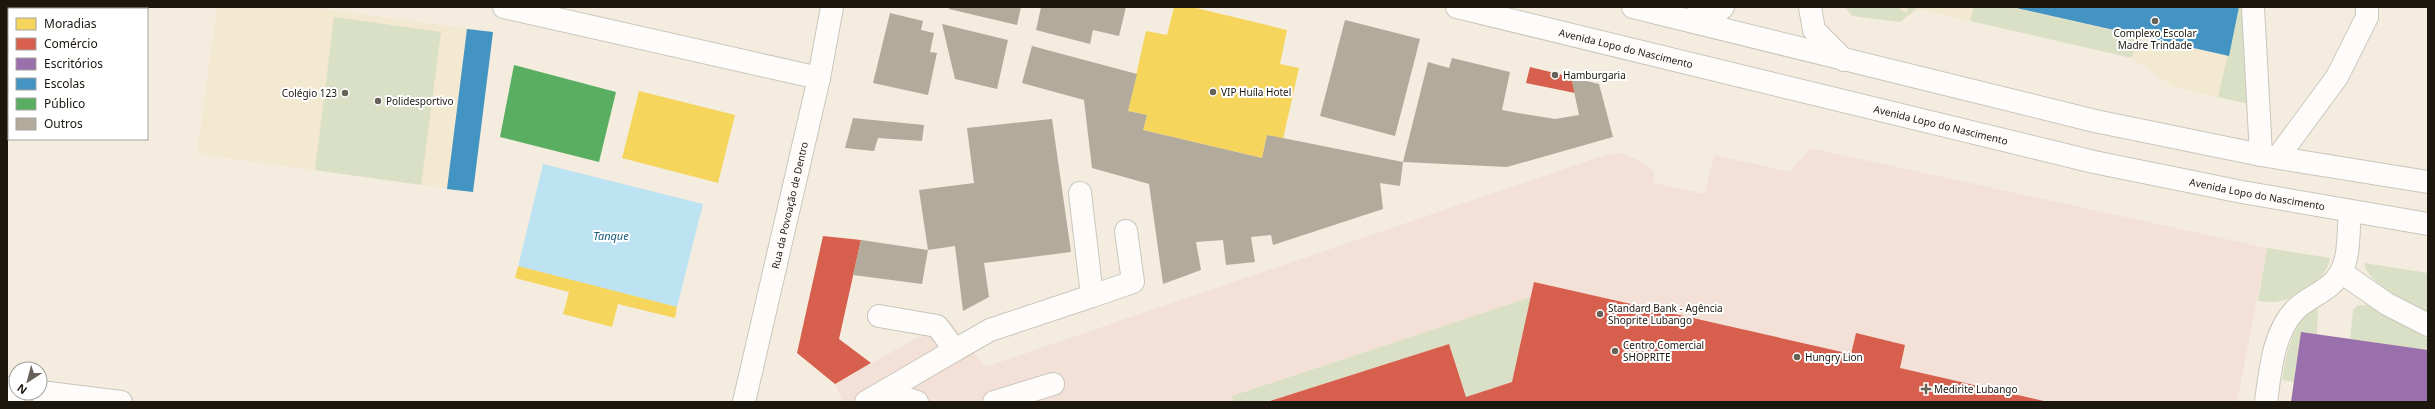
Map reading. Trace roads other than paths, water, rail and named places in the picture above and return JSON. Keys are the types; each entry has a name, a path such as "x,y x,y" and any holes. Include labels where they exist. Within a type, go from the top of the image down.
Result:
{"main road":[{"path":"504,7 819,78"},
{"name":"Rua da Povoação de Dentro","path":"744,402 819,78 832,7"},
{"name":"Avenida Lopo do Nascimento","path":"1457,7 2094,162 2350,212 2428,224"},
{"path":"1633,7 2095,121 2270,156 2428,182"},
{"path":"1687,20 1719,11 1723,7"},
{"path":"1810,7 1814,30 1844,60"},
{"path":"2253,7 2270,156"},
{"path":"2270,156 2337,77 2367,17 2367,7"},
{"path":"1080,193 1092,296"},
{"path":"2266,402 2278,337 2294,311 2329,287 2341,272 2345,260 2350,212"},
{"path":"871,400 990,330 1133,282 1126,231"},
{"path":"2341,272 2387,304 2428,325"},
{"path":"879,316 937,326 955,350"},
{"path":"994,402 1053,384"},
{"path":"48,393 121,402"},
{"path":"871,400 908,399 917,402"}],"water":[{"name":"Tanque","path":"543,164 703,204 677,307 518,267"}],"place":[{"name":"Complexo Escolar Madre Trindade","path":"2155,21"},
{"name":"Hamburgaria","path":"1555,75"},
{"name":"VIP Huíla Hotel","path":"1213,92"},
{"name":"Colégio 123","path":"345,93"},
{"name":"Polidesportivo","path":"378,101"},
{"name":"Standard Bank - Agência Shoprite Lubango","path":"1600,314"},
{"name":"Centro Comercial SHOPRITE","path":"1615,351"},
{"name":"Hungry Lion","path":"1797,357"},
{"name":"Medirite Lubango","path":"1926,389"}]}
